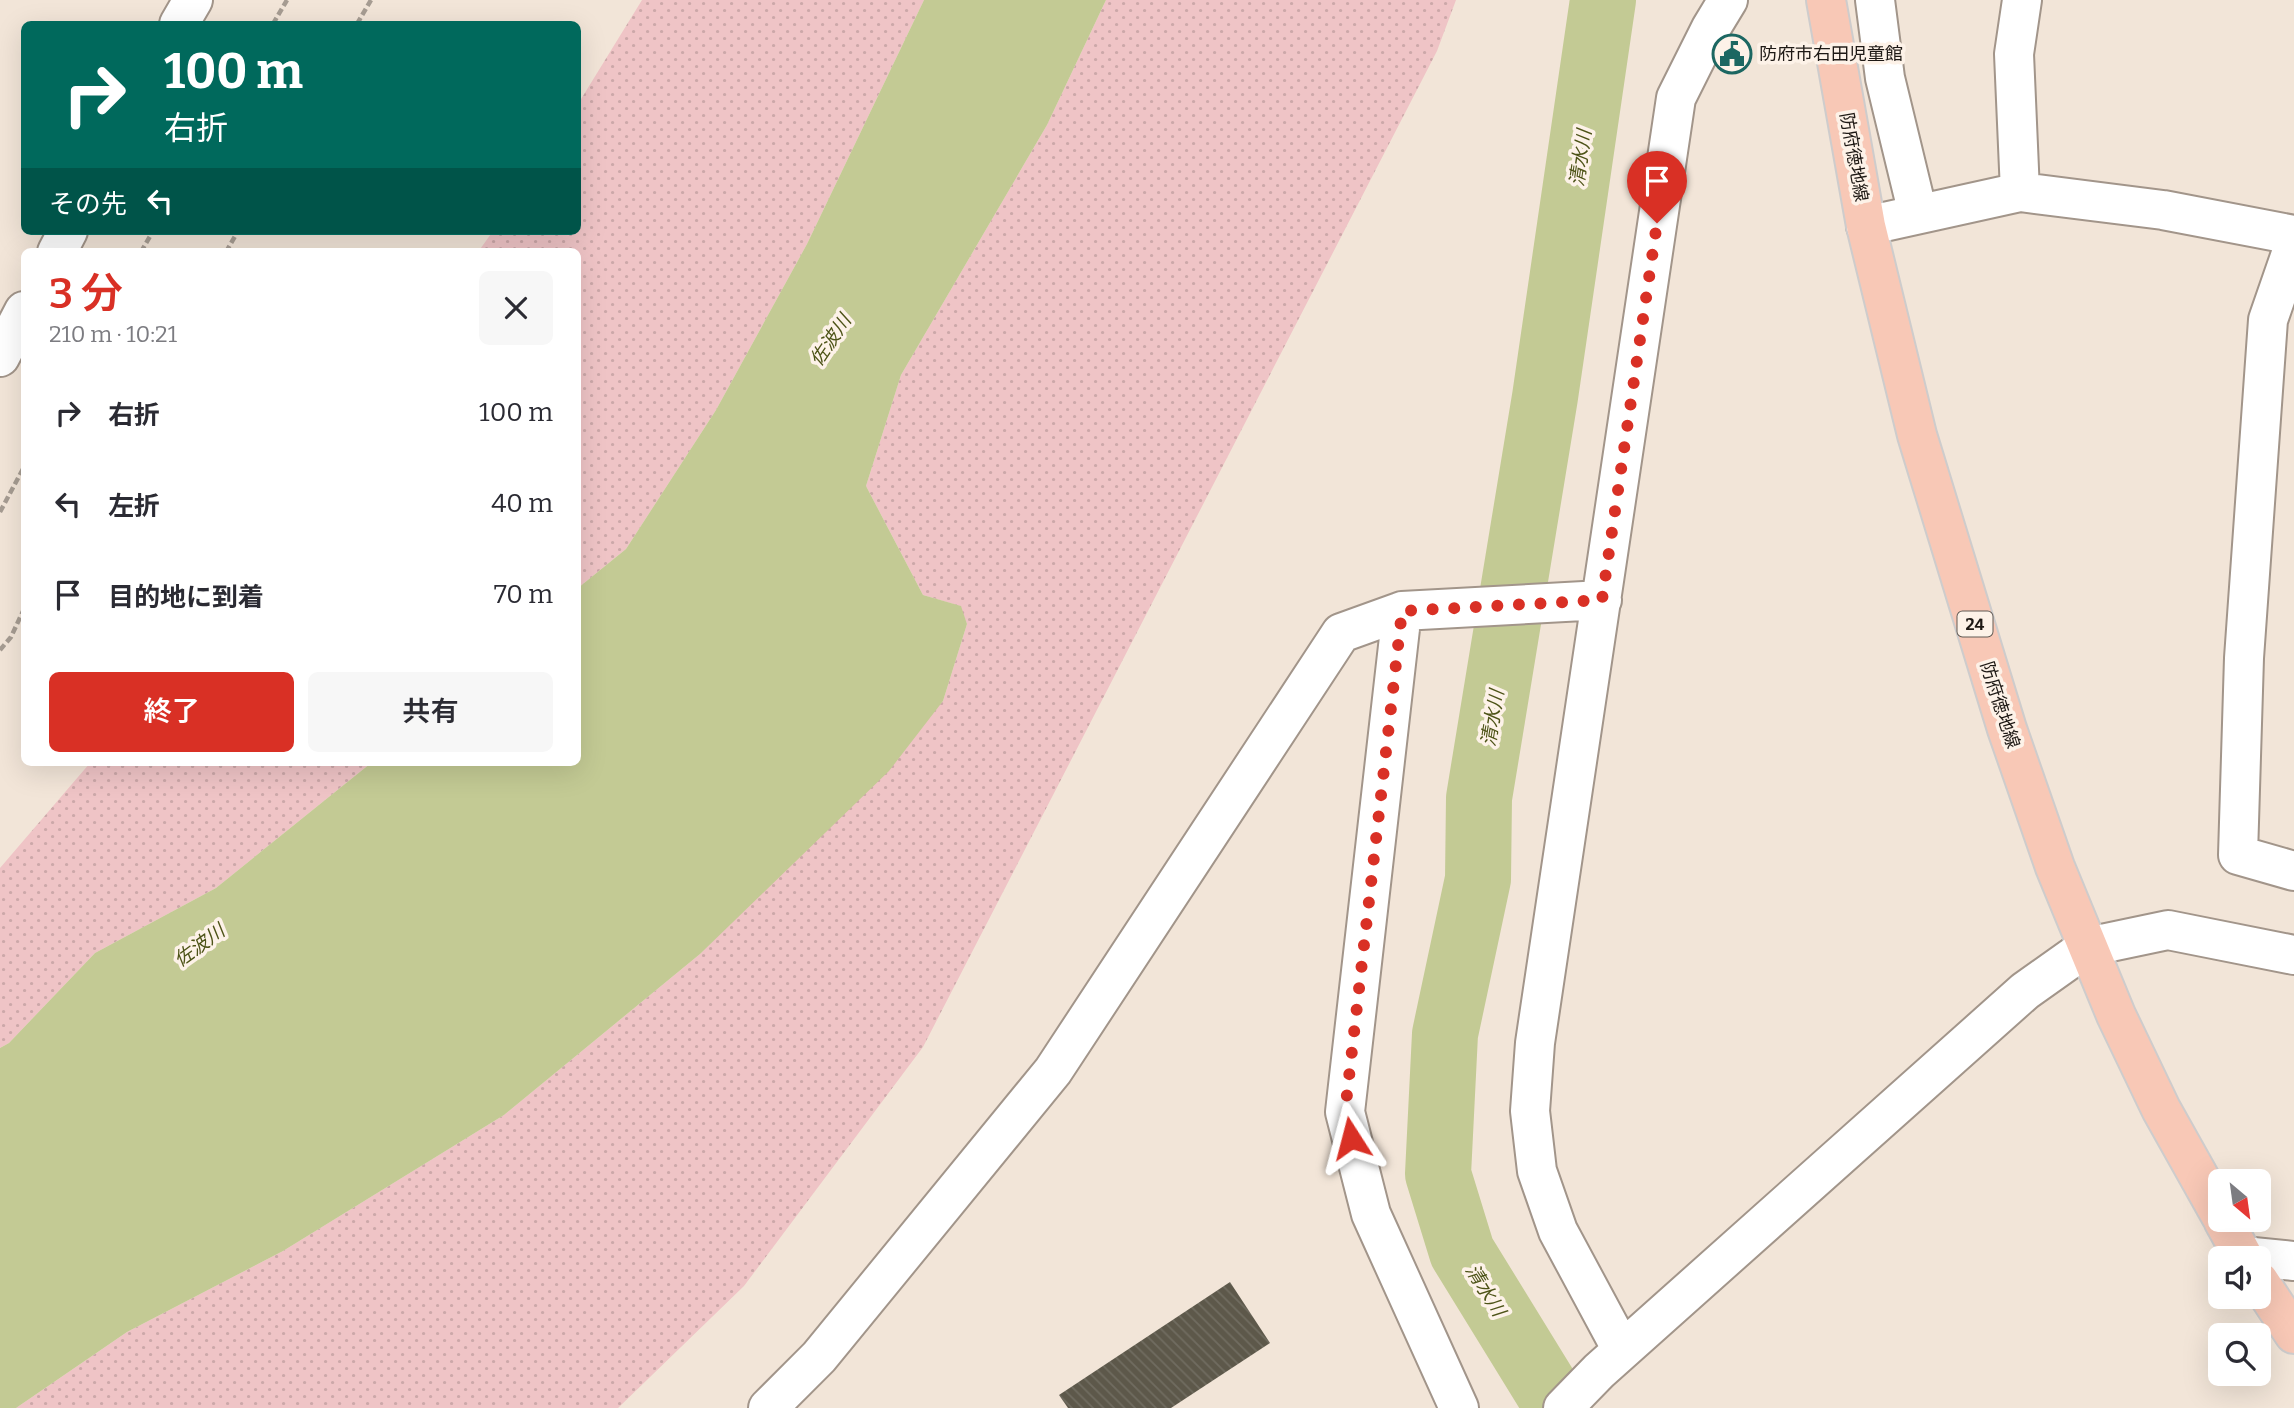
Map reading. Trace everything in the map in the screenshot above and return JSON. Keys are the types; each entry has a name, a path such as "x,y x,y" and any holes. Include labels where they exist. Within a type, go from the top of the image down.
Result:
{"main road":[{"name":"防府徳地線","path":"1826,0 1866,226 1917,435 2007,729 2055,867 2116,1015 2161,1109 2208,1193"},
{"name":"防府徳地線","path":"2271,1299 2294,1334"}],"street":[{"path":"181,21 192,0"},
{"path":"1611,1361 1558,1231 1537,1171 1530,1111 1535,1043 1676,98 1728,0"},
{"path":"1875,0 1885,78 1918,214"},
{"path":"2020,192 2014,54 2022,0"},
{"path":"1866,226 2020,192 2163,211 2294,235"},
{"path":"2294,245 2268,320 2244,658 2238,855 2294,871"},
{"path":"0,357 21,317"},
{"path":"768,1408 819,1357 1054,1071 1341,633 1416,610 1602,600"},
{"path":"1416,610 1345,1112 1371,1214 1459,1408"},
{"path":"1563,1408 1611,1361 2025,991 2087,947 2168,930 2294,955"},
{"path":"2271,1263 2294,1261"}],"path":[{"path":"275,21 286,0"},
{"path":"359,21 371,0"},
{"path":"0,512 21,473"},
{"path":"0,650 11,637 21,616"}],"shaded area":[{"path":"642,0 924,0 807,244 716,410 626,549 581,586 581,248 481,248 490,235 581,235 581,99"},
{"path":"1106,0 1456,0 1437,51 923,1047 744,1286 618,1408 16,1408 127,1332 283,1251 504,1115 700,954 943,701 967,624 960,606 923,595 866,486 901,375 1047,125"},
{"path":"87,766 367,766 216,888 95,953 9,1043 0,1048 0,868"}],"water":[{"name":"佐波川","path":"924,0 1106,0 1047,125 901,375 866,486 923,595 961,606 967,624 943,701 889,771 700,954 504,1115 283,1251 127,1332 16,1408 0,1408 0,1048 9,1043 95,953 216,888 367,766 581,766 581,586 626,549 716,410 807,244"}],"building":[{"path":"1230,1282 1270,1343 1171,1408 1068,1408 1059,1395"}],"waterway":[{"name":"清水川","path":"1558,1408 1462,1252 1438,1174 1445,1034 1478,879 1479,798 1545,397 1603,0"}],"place":[{"name":"防府市右田児童館","path":"1732,54"}],"route":[{"path":"1351,1138 1345,1112 1402,611 1602,600 1657,223"}]}
